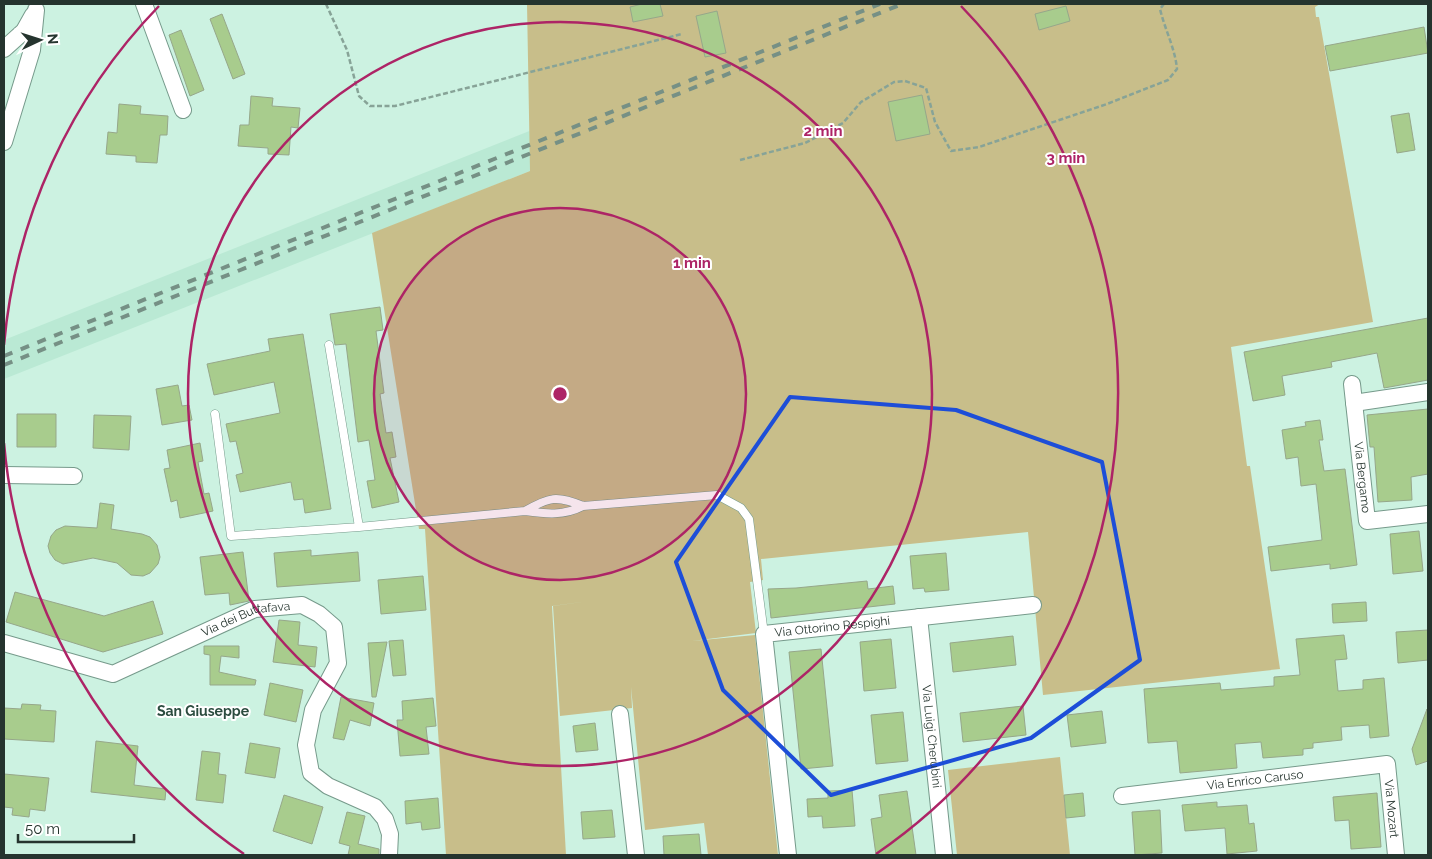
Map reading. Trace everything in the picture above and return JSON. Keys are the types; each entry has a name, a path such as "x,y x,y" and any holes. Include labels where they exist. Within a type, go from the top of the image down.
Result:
{"street":[{"path":"144,4 183,110"},
{"path":"4,49 24,31 41,6"},
{"path":"4,142 32,50 33,21 41,6"},
{"name":"Via Bergamo","path":"1352,384 1367,520 1428,514"},
{"path":"1354,403 1428,392"},
{"path":"4,475 74,476"},
{"name":"Via dei Buttafava","path":"4,643 113,674 255,609 302,605 319,614 334,627 338,663 313,710 306,745 311,772 328,786 375,808 385,818 390,834 389,855"},
{"name":"Via Ottorino Respighi","path":"788,855 764,634 1033,605"},
{"name":"Via Luigi Cherubini","path":"920,617 944,855"},
{"path":"620,714 636,855"},
{"name":"Via Enrico Caruso","path":"1122,796 1387,764"},
{"name":"Via Mozart","path":"1387,764 1396,855"}],"lane":[{"path":"329,345 359,527"},
{"path":"214,414 231,536 359,527 525,510 556,514 571,512 583,506 717,494 741,508 750,519 764,634"},
{"path":"525,510 542,501 564,498 583,506"}],"path":[{"path":"326,4 347,50 359,96 370,106 395,106 682,34"},
{"path":"740,160 806,142 844,123 861,102 894,82 905,81 926,88 935,122 951,151 988,144 1107,104 1168,80 1176,69 1175,52 1165,28 1160,9 1164,4"}],"highlighted area":[{"path":"790,397 956,410 1102,462 1140,660 1031,738 831,795 723,690 676,562"}],"shaded area":[{"path":"527,4 1320,4 1315,7 1316,17 1319,17 1373,322 1231,347 1247,466 1250,466 1280,669 1043,695 1028,532 761,559 763,580 750,582 756,633 692,641 755,635 778,855 708,855 704,823 645,830 631,687 632,708 560,716 553,606 589,601 552,606 566,855 446,855 425,529 419,529 372,233 530,171"},
{"path":"728,52 530,171 4,379 4,340"},
{"path":"1060,757 1070,855 957,855 948,770"}],"building":[{"path":"642,4 660,4 663,16 633,22 630,7"},
{"path":"1066,6 1070,21 1039,30 1035,14"},
{"path":"717,11 726,53 705,57 696,16"},
{"path":"222,14 245,74 233,79 210,19"},
{"path":"1424,27 1428,53 1330,71 1325,46"},
{"path":"181,30 204,90 190,96 169,35"},
{"path":"922,95 930,134 896,141 888,102"},
{"path":"251,96 273,98 272,106 300,108 298,128 291,127 289,155 268,154 268,148 238,146 240,125 249,125"},
{"path":"119,104 141,106 140,114 168,116 167,135 160,135 157,163 136,162 136,156 106,154 108,132 117,133"},
{"path":"1409,113 1415,150 1397,153 1391,116"},
{"path":"380,307 383,330 376,331 384,393 380,394 386,433 392,432 396,457 390,458 399,502 372,508 367,481 375,480 369,440 358,442 346,344 335,345 330,314"},
{"path":"1428,318 1428,380 1384,388 1377,353 1331,362 1332,367 1282,376 1285,395 1253,401 1244,352"},
{"path":"303,334 331,509 305,513 303,499 294,500 291,482 240,492 236,475 243,473 236,441 230,442 226,424 280,413 274,382 214,395 207,364 270,351 268,339"},
{"path":"178,385 182,406 189,405 192,420 162,425 156,389"},
{"path":"1428,409 1428,474 1411,477 1412,500 1378,502 1374,447 1370,447 1367,415"},
{"path":"17,414 56,414 56,447 17,447"},
{"path":"94,415 131,416 129,450 93,448"},
{"path":"1320,420 1323,440 1319,440 1324,471 1345,469 1357,565 1330,569 1330,564 1271,571 1268,547 1322,540 1316,484 1301,486 1298,457 1286,459 1282,430 1306,426 1305,422"},
{"path":"200,443 203,461 198,462 204,494 209,493 213,511 180,518 177,500 171,502 164,469 170,468 167,450"},
{"path":"100,503 114,505 111,529 142,534 150,537 157,545 160,557 158,564 150,573 143,576 131,575 117,563 93,558 63,564 55,560 50,553 48,546 51,536 56,530 65,526 97,528"},
{"path":"1419,531 1423,571 1393,574 1390,534"},
{"path":"311,550 311,556 358,552 360,581 277,587 274,553"},
{"path":"243,552 249,601 230,605 229,593 205,595 200,557"},
{"path":"946,553 949,590 925,592 924,588 913,589 910,556"},
{"path":"423,576 426,610 381,614 378,580"},
{"path":"867,581 868,589 893,586 895,604 771,618 768,589"},
{"path":"15,592 104,616 153,601 163,634 103,652 6,622"},
{"path":"1366,602 1367,621 1333,623 1332,604"},
{"path":"279,620 300,622 298,645 317,647 315,667 273,662"},
{"path":"1428,630 1428,660 1398,663 1396,632"},
{"path":"1344,635 1347,659 1335,660 1338,691 1363,689 1363,680 1384,678 1389,736 1370,738 1369,725 1341,727 1342,740 1313,743 1313,748 1303,749 1303,755 1263,758 1261,742 1235,744 1237,768 1180,773 1177,741 1148,743 1144,689 1220,683 1221,690 1274,686 1274,677 1300,675 1296,639"},
{"path":"1013,636 1016,665 953,672 950,643"},
{"path":"891,639 896,688 864,691 860,642"},
{"path":"403,640 406,675 393,676 389,641"},
{"path":"387,642 376,697 372,697 368,643"},
{"path":"204,646 239,646 239,658 221,656 219,672 256,680 255,685 210,685 210,655 204,654"},
{"path":"821,649 833,766 801,769 789,652"},
{"path":"270,683 303,690 296,722 264,715"},
{"path":"341,697 374,703 370,726 350,720 344,740 333,738"},
{"path":"433,698 436,726 426,727 429,754 400,756 397,720 403,720 402,701"},
{"path":"22,704 41,705 40,710 56,711 54,742 4,739 4,708 21,709"},
{"path":"1023,706 1026,735 963,742 960,713"},
{"path":"1427,709 1428,761 1416,765 1412,749"},
{"path":"1102,711 1106,743 1071,747 1067,715"},
{"path":"903,712 908,761 876,764 871,715"},
{"path":"595,723 598,750 576,752 573,726"},
{"path":"96,741 138,746 134,785 166,789 165,800 91,792"},
{"path":"250,743 280,748 275,778 245,773"},
{"path":"202,751 220,753 218,774 226,775 223,803 196,800"},
{"path":"4,774 49,778 45,811 30,809 29,817 12,815 13,808 4,807"},
{"path":"852,790 855,826 823,828 822,816 808,817 807,799 828,798 828,791"},
{"path":"907,791 916,855 876,855 871,819 882,817 879,795"},
{"path":"1083,793 1085,816 1066,818 1064,795"},
{"path":"1377,793 1381,847 1351,849 1349,820 1335,821 1333,797"},
{"path":"284,795 323,807 312,844 273,831"},
{"path":"438,798 440,828 422,830 421,822 406,824 405,801"},
{"path":"1217,802 1217,807 1247,805 1249,824 1254,823 1257,851 1227,854 1225,828 1185,831 1182,805"},
{"path":"612,810 615,837 583,839 581,812"},
{"path":"1160,810 1162,853 1135,855 1132,812"},
{"path":"347,812 365,816 358,844 379,849 379,855 348,855 350,846 339,843"},
{"path":"699,834 701,855 664,855 663,836"}],"railway":[{"path":"4,356 880,4"},
{"path":"4,365 902,4"}],"district":[{"name":"San Giuseppe","path":"203,711"}]}
